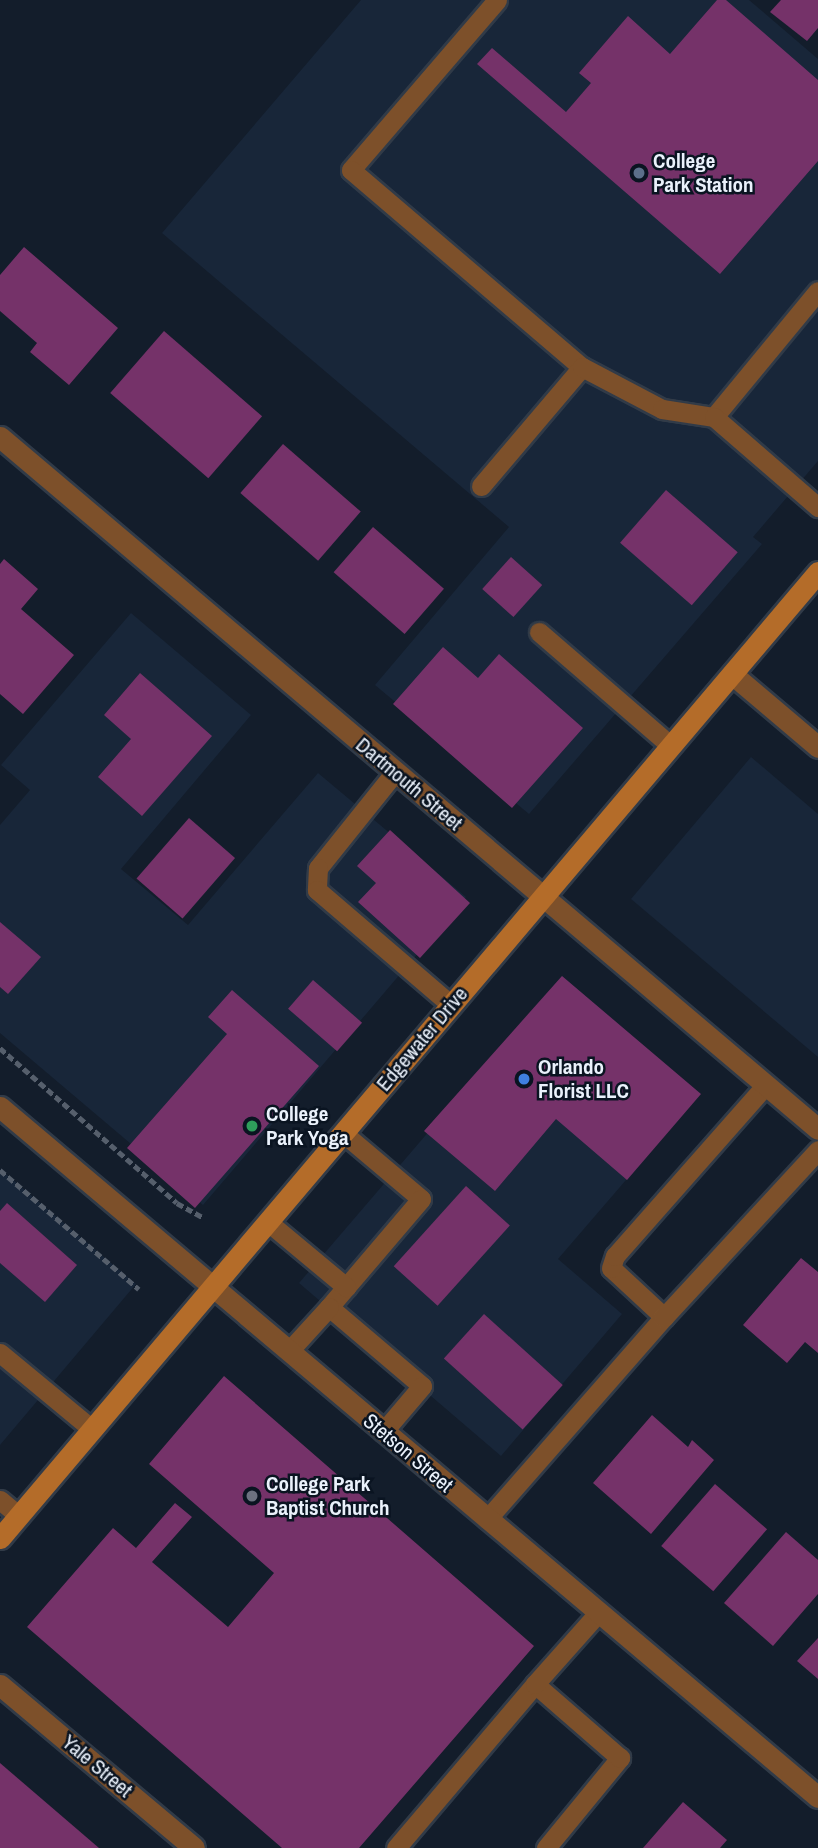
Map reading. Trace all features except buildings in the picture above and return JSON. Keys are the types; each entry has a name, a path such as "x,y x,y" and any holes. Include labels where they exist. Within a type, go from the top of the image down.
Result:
{"street":[{"name":"Dartmouth Street","path":"0,437 818,1129"},
{"name":"Edgewater Drive","path":"0,1538 818,572"},
{"path":"732,674 818,747"},
{"name":"Stetson Street","path":"0,1107 818,1797"},
{"name":"Yale Street","path":"0,1685 172,1841 194,1848"}],"lane":[{"path":"497,0 351,170 582,367 663,409 714,417 818,508"},
{"path":"714,417 818,291"},
{"path":"481,486 582,367"},
{"path":"539,632 670,745"},
{"path":"395,772 318,868 317,890 451,1005"},
{"path":"664,1317 611,1268 615,1256 766,1085"},
{"path":"289,1351 421,1199 343,1133"},
{"path":"487,1519 664,1317 818,1150"},
{"path":"268,1222 346,1287"},
{"path":"329,1307 422,1386 383,1432"},
{"path":"0,1353 92,1429"},
{"path":"0,1500 19,1516"},
{"path":"396,1848 599,1612"},
{"path":"535,1684 620,1758 546,1848"}],"path":[{"path":"0,1048 177,1203 202,1217"},
{"path":"0,1170 139,1289"}],"shaded area":[{"path":"361,0 749,0 818,59 818,461 753,537 762,544 529,814 375,685 509,527 162,233"},
{"path":"131,613 251,715 121,869 188,925 318,773 466,897 203,1205 0,1033 0,825 30,790 1,765"},
{"path":"751,757 818,814 818,1057 631,899"},
{"path":"562,976 700,1094 558,1259 622,1314 501,1456 299,1283"},
{"path":"0,1169 136,1284 0,1445"}],"place":[{"name":"College Park Station","path":"639,173"},
{"name":"Orlando Florist LLC","path":"524,1079"},
{"name":"College Park Yoga","path":"252,1126"},
{"name":"College Park Baptist Church","path":"252,1496"}]}
